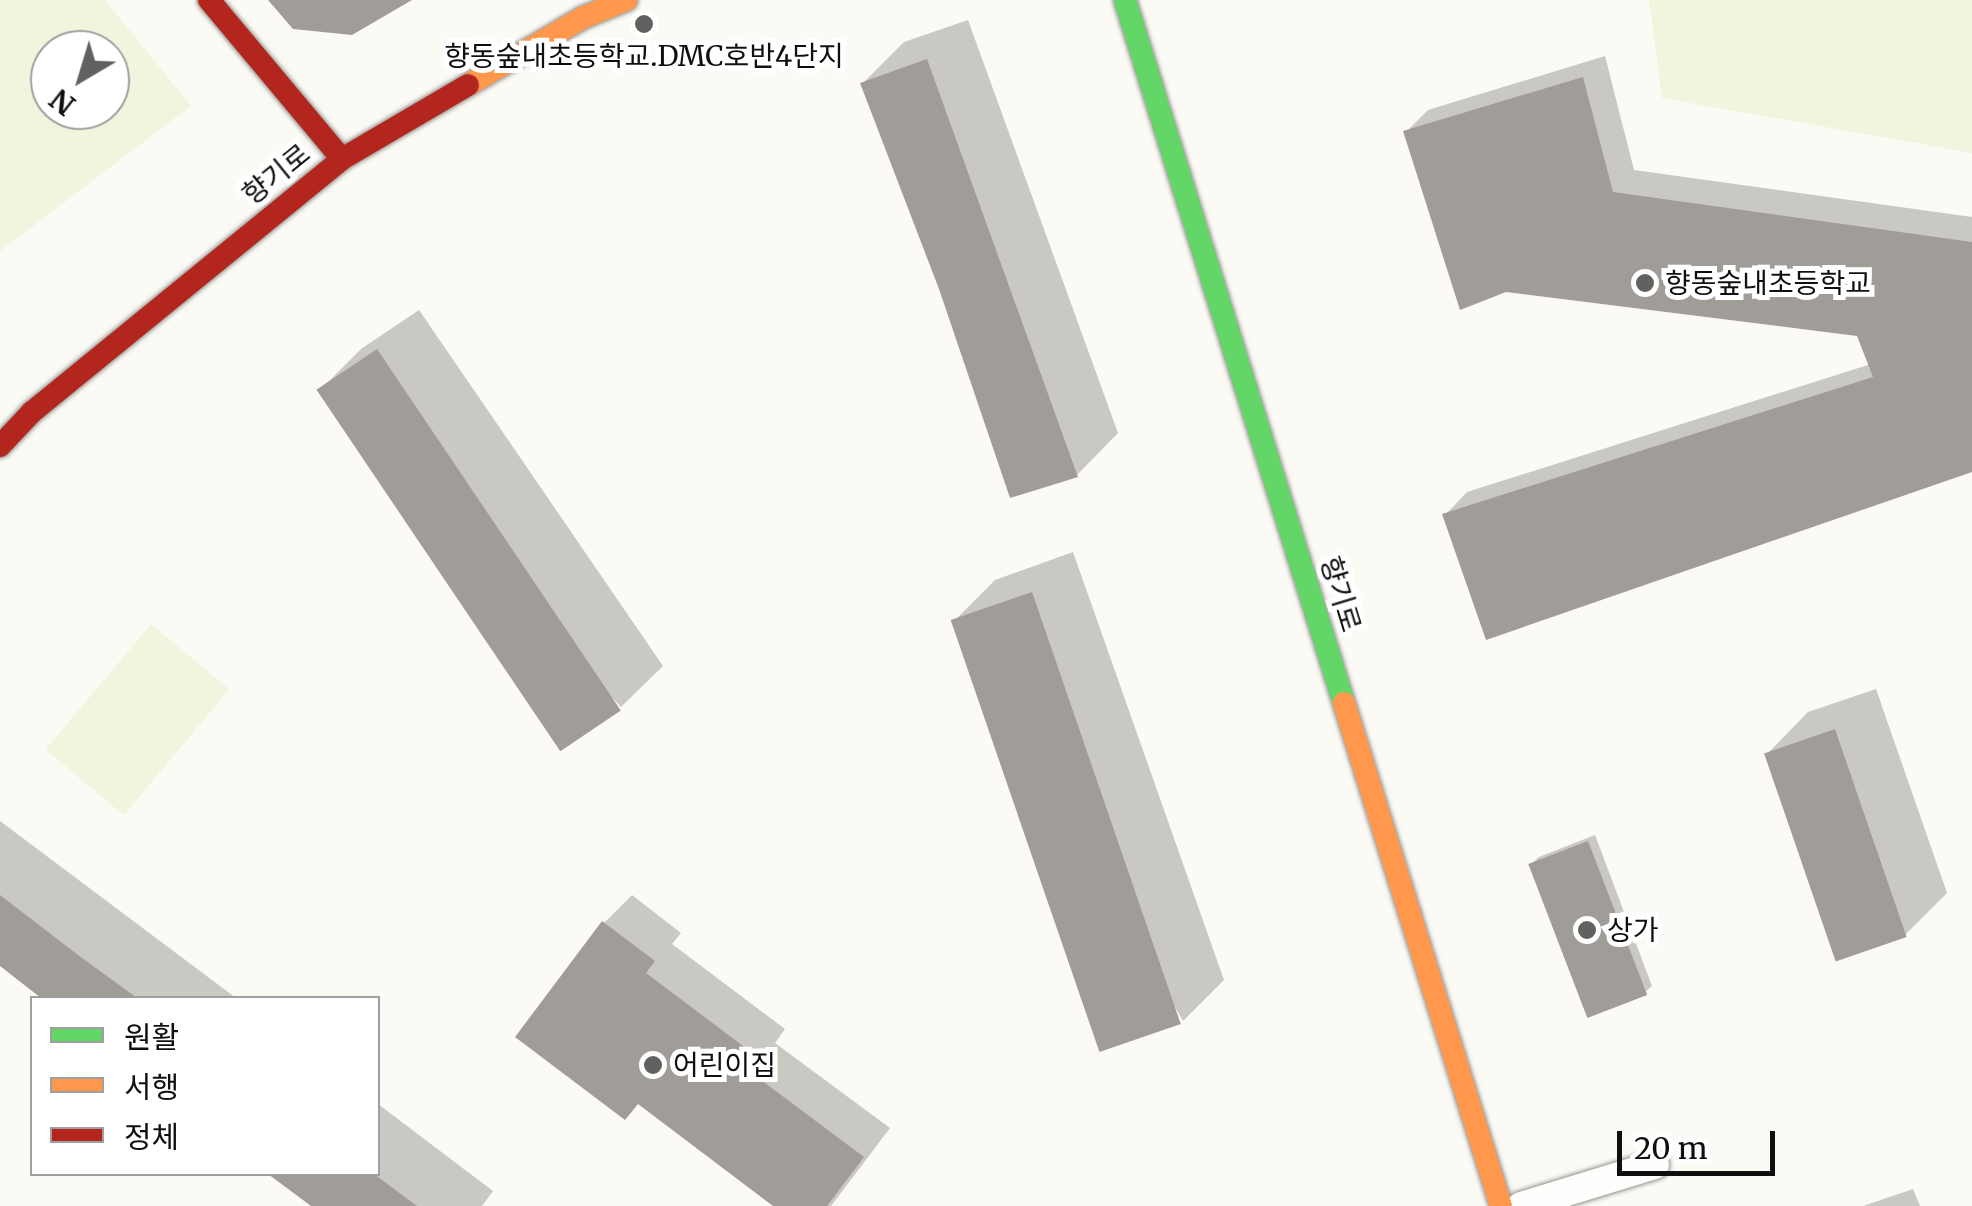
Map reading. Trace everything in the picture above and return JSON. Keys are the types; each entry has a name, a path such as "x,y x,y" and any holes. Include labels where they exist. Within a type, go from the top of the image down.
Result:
{"street":[{"path":"209,0 342,159"},
{"name":"향기로","path":"0,446 46,400 342,159 582,18 626,0"},
{"name":"향기로","path":"1126,0 1500,1206"}],"lane":[{"path":"1522,1206 1655,1165"}],"green space":[{"path":"0,0 105,0 129,30 30,30 30,130 130,130 130,31 191,106 0,251"},
{"path":"1649,0 1972,0 1972,153 1662,98"},
{"path":"151,624 229,690 124,815 46,750"}],"building":[{"path":"268,0 412,0 352,35 293,29"},
{"path":"927,59 1078,477 1010,498 939,289 860,83"},
{"path":"1583,77 1613,192 1972,242 1972,472 1486,640 1442,514 1873,377 1857,336 1506,292 1460,310 1403,131"},
{"path":"377,349 621,710 560,751 316,390"},
{"path":"1032,592 1181,1024 1099,1052 951,620"},
{"path":"1835,729 1907,937 1836,961 1764,753"},
{"name":"상가","path":"1588,841 1647,995 1587,1018 1528,864"},
{"path":"0,895 134,996 38,996 0,966"},
{"name":"어린이집","path":"602,921 655,961 646,973 759,1058 749,1071 864,1157 827,1206 773,1206 638,1104 625,1120 515,1037"},
{"path":"271,1176 377,1176 417,1206 311,1206"}],"traffic: fast":[{"path":"1125,0 1344,703"}],"traffic: slow":[{"path":"468,85 582,18 626,0"},
{"path":"1344,703 1501,1206"}],"traffic: jam":[{"path":"209,0 342,159"},
{"path":"0,446 32,412 342,159 468,85"}],"place":[{"name":"향동숲내초등학교.DMC호반4단지","path":"644,24"},
{"name":"향동숲내초등학교","path":"1645,283"},
{"name":"상가","path":"1587,930"},
{"name":"어린이집","path":"653,1065"}]}
